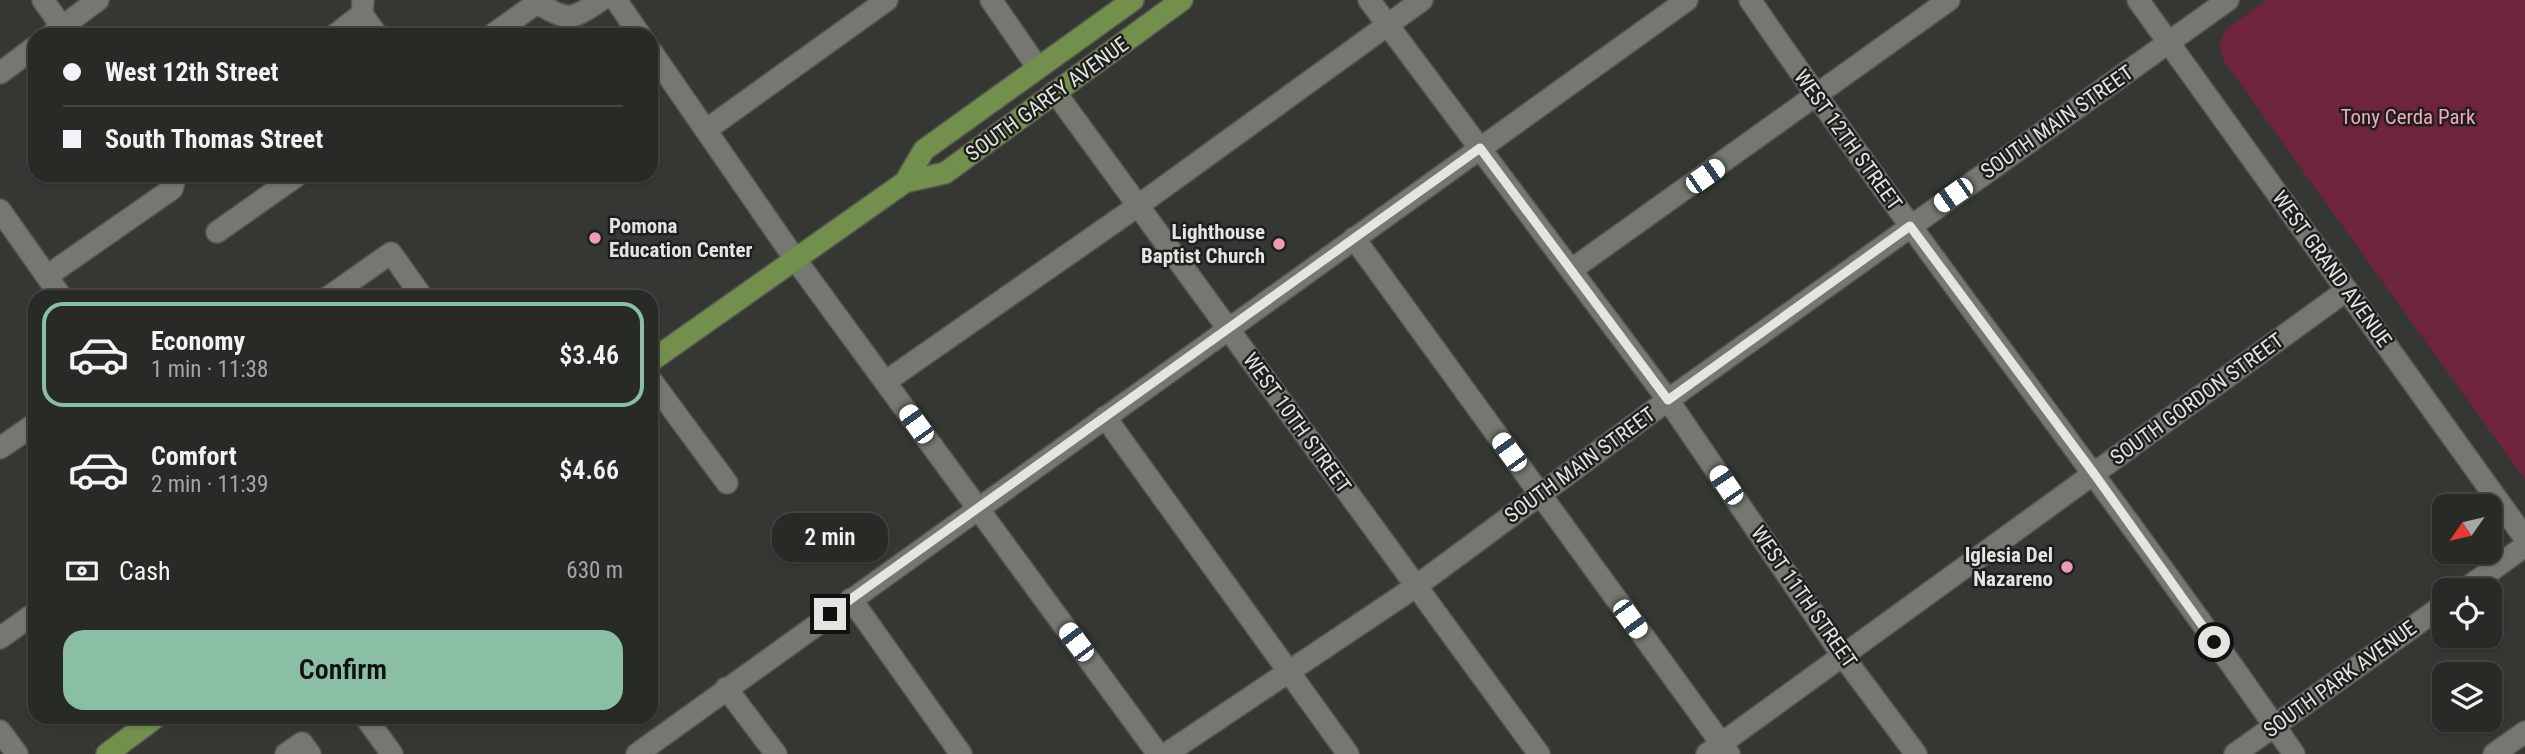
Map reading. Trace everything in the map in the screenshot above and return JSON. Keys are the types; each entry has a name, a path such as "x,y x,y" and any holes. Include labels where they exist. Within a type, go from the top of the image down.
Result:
{"main road":[{"name":"SOUTH GAREY AVENUE","path":"905,182 924,150 1133,0"},
{"name":"SOUTH GAREY AVENUE","path":"658,356 905,182 945,173 1182,0"},
{"path":"107,754 147,724"}],"street":[{"path":"43,0 55,28"},
{"path":"60,28 98,0"},
{"path":"502,28 537,3 560,16 577,17 601,0"},
{"path":"706,130 887,0"},
{"path":"991,0 1038,68"},
{"name":"WEST 11TH STREET","path":"1369,0 1668,400 1842,655 1916,754"},
{"path":"885,382 1139,205 1422,0"},
{"path":"637,754 1687,0"},
{"name":"WEST 12TH STREET","path":"1750,0 1816,96 2095,475 2294,754"},
{"path":"1571,270 1949,0"},
{"name":"WEST GRAND AVENUE","path":"2138,0 2525,538"},
{"name":"SOUTH MAIN STREET","path":"1167,754 1415,587 1668,400 2228,0"},
{"path":"624,3 636,28"},
{"path":"342,28 363,7 374,28"},
{"path":"0,73 28,52"},
{"path":"658,61 794,259 1158,754"},
{"name":"WEST 10TH STREET","path":"1055,92 1539,754"},
{"path":"47,276 172,189 174,182"},
{"path":"217,232 288,182"},
{"path":"0,210 57,290"},
{"path":"1354,238 1719,750"},
{"path":"338,290 391,253 417,290"},
{"name":"SOUTH GORDON STREET","path":"1719,750 1842,655 2095,475 2347,290"},
{"path":"658,389 727,483"},
{"path":"1105,417 1348,754"},
{"path":"0,448 28,429"},
{"path":"2481,578 2525,546"},
{"path":"851,599 961,754"},
{"name":"SOUTH PARK AVENUE","path":"2235,754 2432,613"},
{"path":"0,638 28,618"},
{"path":"726,688 776,754"},
{"path":"370,724 392,754"},
{"path":"0,731 17,754"},
{"path":"2494,754 2525,732"},
{"path":"286,754 302,743 310,754"}],"green space":[{"name":"Tony Cerda Park","path":"2267,0 2525,0 2525,480 2224,61 2219,45 2226,29"}],"place":[{"name":"Pomona Education Center","path":"595,238"},
{"name":"Lighthouse Baptist Church","path":"1279,244"},
{"name":"Iglesia Del Nazareno","path":"2067,567"}],"route":[{"path":"830,614 1480,148 1668,400 1910,226 2095,475 2214,642"}]}
